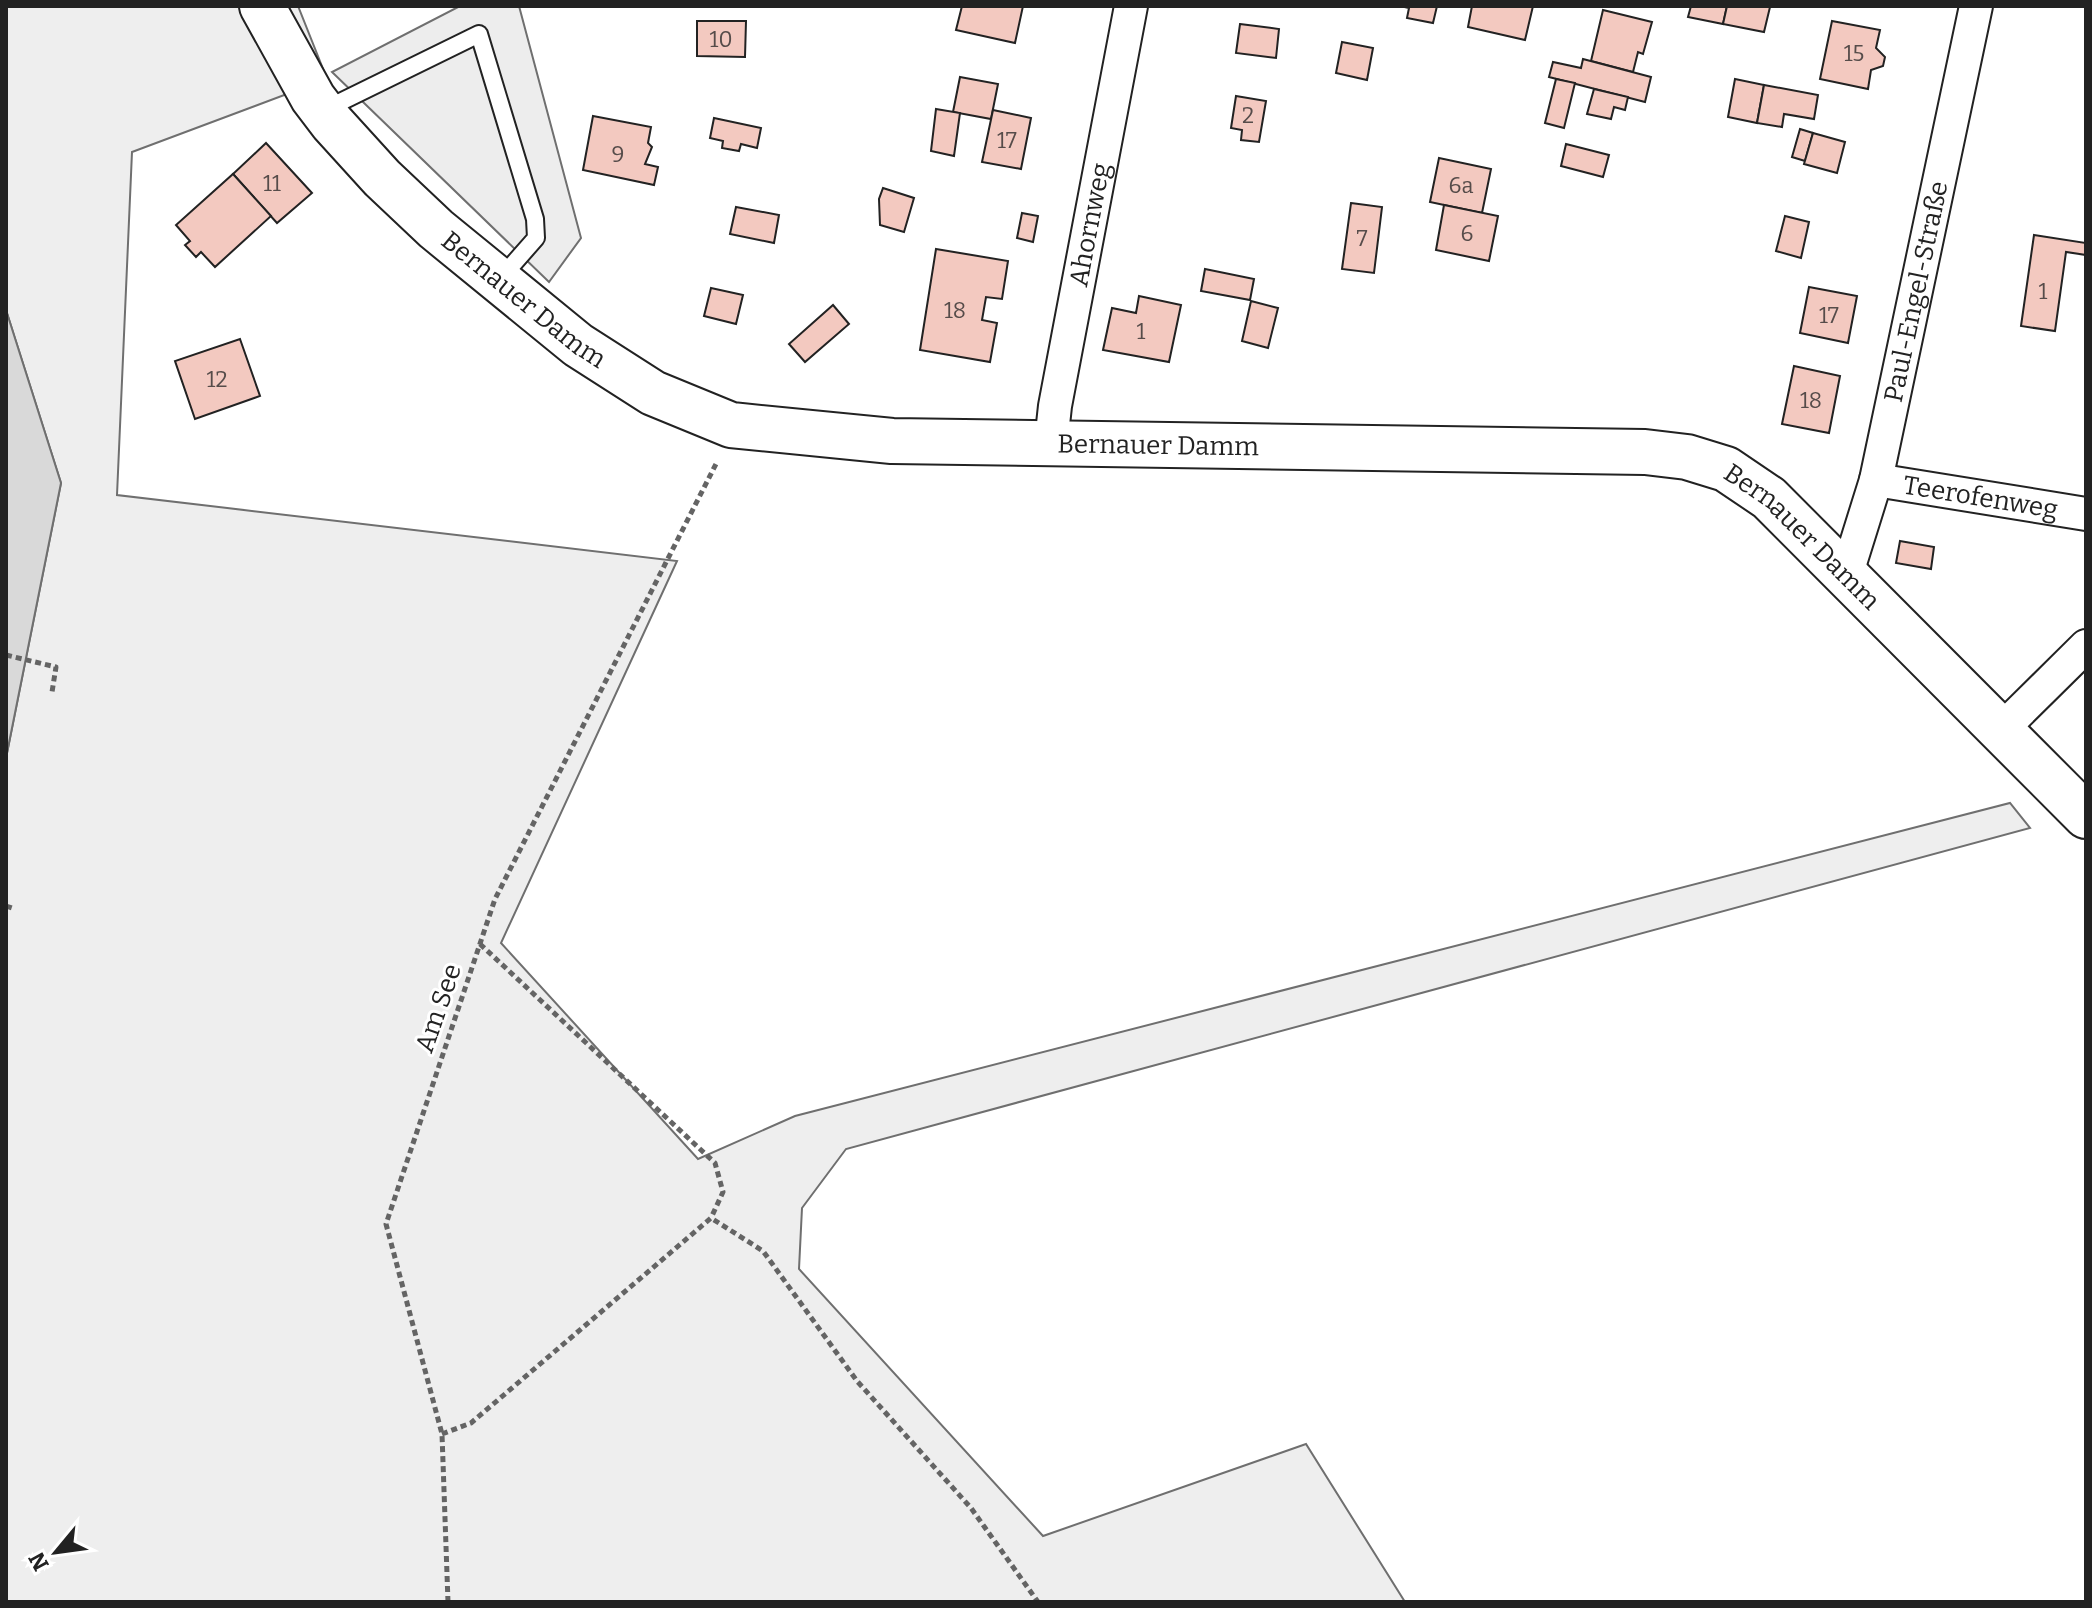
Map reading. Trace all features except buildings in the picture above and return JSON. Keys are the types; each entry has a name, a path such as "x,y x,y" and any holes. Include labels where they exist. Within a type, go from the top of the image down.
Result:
{"main road":[{"name":"Bernauer Damm","path":"262,6 322,110 382,178 498,281 578,345 653,393 731,425 892,441 1395,446 1645,452 1687,457 1726,469 1769,498 2086,816"}],"street":[{"name":"Ahornweg","path":"1051,443 1055,406 1131,6"},
{"name":"Paul-Engel-Straße","path":"1847,573 1876,480 1976,6"},
{"name":"Teerofenweg","path":"1876,480 2086,514"},
{"path":"2000,731 2086,646"}],"lane":[{"path":"322,110 479,34 535,219 536,238 498,281"}],"path":[{"name":"Am See","path":"448,1602 442,1434 386,1224 495,899 716,467"},
{"path":"6,655 56,667 52,692"},
{"path":"6,906 15,909"},
{"path":"442,1434 471,1423 711,1218 723,1192 715,1163 480,944"},
{"path":"711,1218 763,1251 857,1381 971,1508 1038,1602"}],"shaded area":[{"path":"6,6 298,6 327,79 132,152 117,495 677,561 501,943 698,1159 795,1116 2010,803 2030,828 846,1149 802,1208 799,1269 1043,1536 1306,1444 1405,1602 6,1602 6,758 61,483 6,310"},
{"path":"460,6 519,6 581,238 549,282 332,72"},
{"path":"6,310 61,483 6,758"}]}
